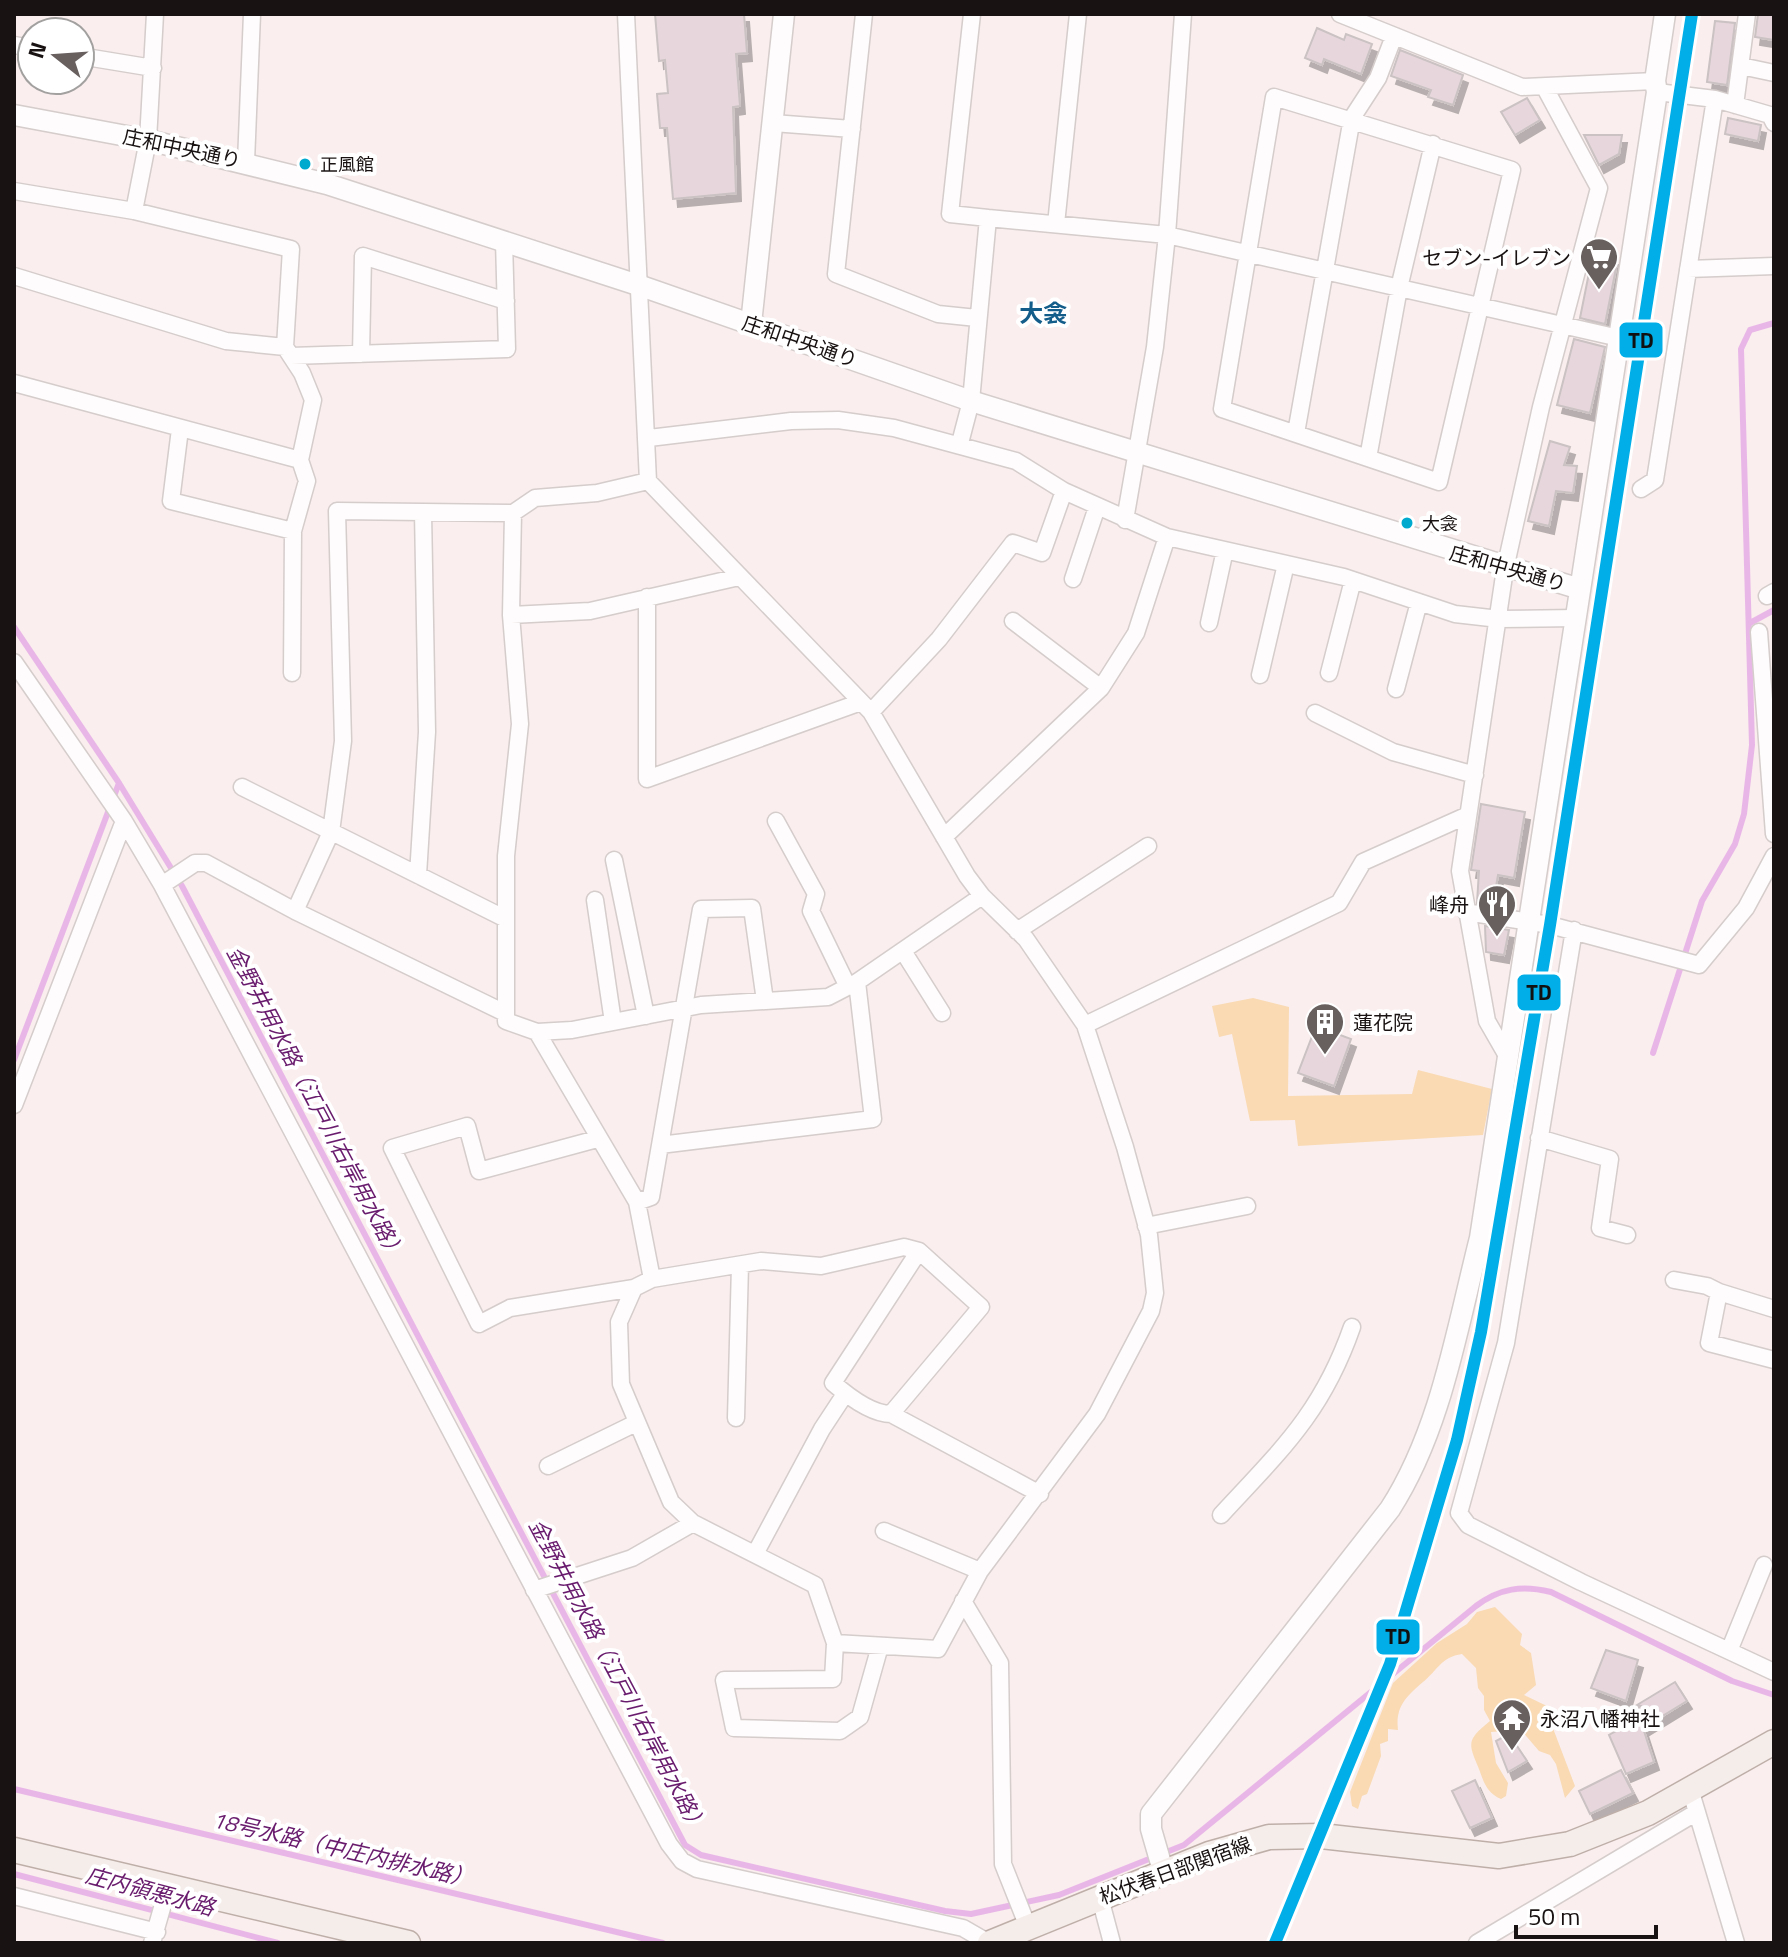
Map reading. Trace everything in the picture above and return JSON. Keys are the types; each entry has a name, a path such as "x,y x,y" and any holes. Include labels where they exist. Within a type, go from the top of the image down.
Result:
{"main road":[{"name":"松伏春日部関宿線","path":"989,1943 1238,1844 1296,1835 1466,1855 1532,1852 1694,1801 1774,1742"},
{"path":"14,1850 408,1943"}],"street":[{"path":"134,211 148,140 155,14"},
{"path":"246,162 252,14"},
{"path":"626,14 649,438 648,481 866,707 982,896 1017,931 1049,970 1085,1025 1125,1147 1154,1267 1151,1311 1091,1424 980,1571 938,1649 835,1643"},
{"path":"751,324 784,14"},
{"path":"864,14 836,274 938,314 977,318"},
{"path":"972,14 950,214 1167,235 1619,338"},
{"path":"1056,224 1078,14"},
{"path":"1125,520 1155,347 1167,235 1183,14"},
{"path":"1340,14 1522,87 1656,86 1715,99 1773,118"},
{"path":"1164,1874 1149,1820 1161,1797 1325,1592 1410,1479 1451,1349 1480,1238 1619,338 1665,14"},
{"path":"1735,105 1747,14"},
{"path":"1296,433 1352,118 1378,78 1394,36"},
{"path":"96,59 153,68"},
{"path":"1741,66 1774,73"},
{"path":"1506,1054 1487,1021 1460,871 1505,569 1541,407 1566,324 1599,188 1545,88"},
{"path":"1274,97 1352,118 1512,170 1439,482 1222,409 1274,97"},
{"path":"1641,489 1655,480 1715,99"},
{"name":"庄和中央通り","path":"14,115 246,162 641,286 971,401 1505,569 1580,589"},
{"path":"773,123 852,129"},
{"path":"1368,458 1399,288 1433,144"},
{"path":"14,191 134,211 291,249 288,352 313,400 300,460 307,481 293,531 292,673"},
{"path":"960,443 971,401 988,218"},
{"path":"14,276 226,341 288,352 361,354 507,349 504,241"},
{"path":"361,354 363,256 506,301"},
{"path":"1688,269 1774,266"},
{"path":"14,383 300,460"},
{"path":"649,438 791,421 838,420 960,443 1016,461 1064,491 1167,537 1353,580 1455,614 1499,619 1576,618"},
{"path":"180,429 171,501 293,531"},
{"path":"295,911 331,832 343,741 337,511 513,513 535,498 597,493 648,481"},
{"path":"647,597 647,779 866,707 939,639 1013,543 1042,553 1064,491"},
{"path":"1073,579 1097,507"},
{"path":"418,875 427,732 423,512"},
{"path":"513,513 511,615 520,724 506,856 506,1021 537,1032 572,1030 685,1008 828,997 903,951 982,896"},
{"path":"944,837 1101,688 1136,633 1167,537"},
{"path":"1209,623 1225,550"},
{"path":"1260,675 1286,564"},
{"path":"511,615 590,611 739,577"},
{"path":"1329,673 1353,580"},
{"path":"1396,689 1419,602"},
{"path":"1013,621 1101,688"},
{"path":"1759,632 1774,834"},
{"path":"14,662 124,821 162,885 669,1844 682,1861 697,1869 963,1928 989,1943"},
{"path":"1315,713 1393,752 1475,775"},
{"path":"242,787 506,919"},
{"path":"1085,1025 1339,903 1363,862 1468,815"},
{"path":"14,1105 124,821"},
{"path":"660,1145 873,1119 852,984 811,911 816,894 776,821"},
{"path":"1017,931 1148,846"},
{"path":"1466,912 1574,930 1699,965 1746,908 1774,856"},
{"path":"614,860 646,1016"},
{"path":"162,885 195,863 206,863 295,911 505,1013"},
{"path":"595,900 613,1022"},
{"path":"637,1202 651,1197 701,909 752,908 765,1001"},
{"path":"1574,930 1506,1343 1459,1513 1468,1525 1581,1582 1774,1672"},
{"path":"903,951 942,1013"},
{"path":"537,1032 597,1139 637,1202 652,1279"},
{"path":"597,1139 479,1171 467,1126 392,1148 479,1324 510,1308 634,1288 652,1279 761,1261 821,1266 904,1247 919,1251 981,1307 891,1414"},
{"path":"1539,1138 1610,1159 1600,1228 1627,1235"},
{"path":"1146,1226 1247,1206"},
{"path":"919,1251 833,1383 845,1394 882,1414 891,1414 1040,1494"},
{"path":"736,1418 740,1265"},
{"path":"1674,1280 1707,1286 1774,1309"},
{"path":"634,1288 619,1322 621,1384 671,1502 693,1523 815,1585 835,1643 833,1679 724,1680 734,1728 840,1731 860,1717 880,1646"},
{"path":"1719,1292 1709,1343 1774,1360"},
{"path":"1221,1515 1304,1425 1337,1370 1352,1327"},
{"path":"755,1554 822,1429 845,1394"},
{"path":"548,1466 636,1423"},
{"path":"534,1590 632,1558 693,1523"},
{"path":"884,1531 980,1571"},
{"path":"1729,1651 1764,1565"},
{"path":"963,1601 1000,1663 1003,1864 1028,1927"},
{"path":"1477,1943 1694,1801 1736,1943"},
{"path":"14,1896 154,1938 168,1887"},
{"path":"1100,1898 1112,1943"}],"shaded area":[{"path":"1253,998 1289,1007 1288,1096 1412,1094 1418,1070 1492,1089 1483,1135 1298,1146 1295,1120 1250,1121 1232,1034 1219,1037 1212,1006"},
{"path":"1495,1607 1522,1634 1520,1645 1531,1653 1536,1685 1524,1695 1549,1707 1554,1731 1575,1786 1565,1798 1556,1764 1550,1755 1539,1751 1521,1730 1491,1732 1496,1763 1508,1783 1506,1796 1501,1799 1489,1791 1471,1743 1476,1733 1490,1721 1484,1710 1484,1696 1478,1688 1476,1668 1462,1654 1444,1661 1403,1702 1398,1714 1398,1730 1388,1729 1388,1741 1380,1744 1381,1756 1367,1794 1362,1796 1358,1809 1352,1806 1350,1792 1393,1683 1437,1643 1467,1624 1477,1612"}],"building":[{"path":"655,14 744,14 747,53 736,54 740,106 733,107 736,193 673,199 667,128 660,128 657,94 668,93 665,60 659,61"},
{"path":"1758,14 1774,14 1774,40 1755,37"},
{"path":"1715,21 1735,23 1727,85 1707,82"},
{"path":"1317,28 1344,40 1346,34 1372,44 1361,74 1324,59 1322,65 1305,58"},
{"path":"1400,50 1463,75 1453,105 1428,97 1431,90 1391,76"},
{"path":"1527,98 1540,120 1515,135 1501,112"},
{"path":"1728,118 1761,125 1758,141 1725,134"},
{"path":"1584,135 1622,135 1619,154 1599,165"},
{"path":"1593,253 1618,258 1605,324 1580,318"},
{"path":"1574,339 1605,347 1590,413 1557,405"},
{"path":"1550,441 1570,447 1564,465 1577,466 1573,493 1556,491 1549,526 1528,521"},
{"path":"1481,804 1525,812 1514,878 1498,875 1493,905 1477,903 1479,871 1471,870"},
{"path":"1485,926 1509,930 1504,955 1486,952"},
{"name":"蓮花院","path":"1316,1026 1351,1039 1334,1086 1298,1073"},
{"path":"1606,1650 1638,1660 1626,1701 1591,1688"},
{"path":"1675,1682 1687,1701 1643,1728 1654,1762 1626,1774 1609,1735 1616,1731 1612,1721 1641,1706 1637,1705"},
{"name":"永沼八幡神社","path":"1509,1734 1527,1761 1508,1772 1496,1741"},
{"path":"1621,1770 1633,1793 1590,1814 1579,1791"},
{"path":"1475,1780 1492,1818 1470,1828 1452,1791"}],"waterway":[{"path":"1653,1053 1702,901 1735,844 1744,814 1752,745 1741,349 1750,330 1774,323"},
{"path":"1750,623 1774,610"},
{"name":"金野井用水路（江戸川右岸用水路）","path":"14,627 119,783 182,886 685,1845 701,1855 945,1911 971,1914 1059,1895 1184,1845 1476,1606 1494,1595 1512,1590 1551,1592 1732,1681 1774,1695"},
{"path":"14,1060 119,783"},
{"name":"18号水路（中庄内排水路）","path":"14,1789 663,1943"},
{"name":"庄内領悪水路","path":"14,1874 278,1943"}],"transit line":[{"name":"TD","path":"1275,1943 1390,1664 1457,1440 1481,1332 1550,925 1692,14"}],"place":[{"name":"正風館","path":"305,164"},
{"name":"セブン-イレブン","path":"1599,291"},
{"name":"大衾","path":"1407,523"},
{"name":"峰舟","path":"1497,938"},
{"name":"蓮花院","path":"1325,1056"},
{"name":"永沼八幡神社","path":"1512,1752"}],"district":[{"name":"大衾","path":"1043,313"}]}
